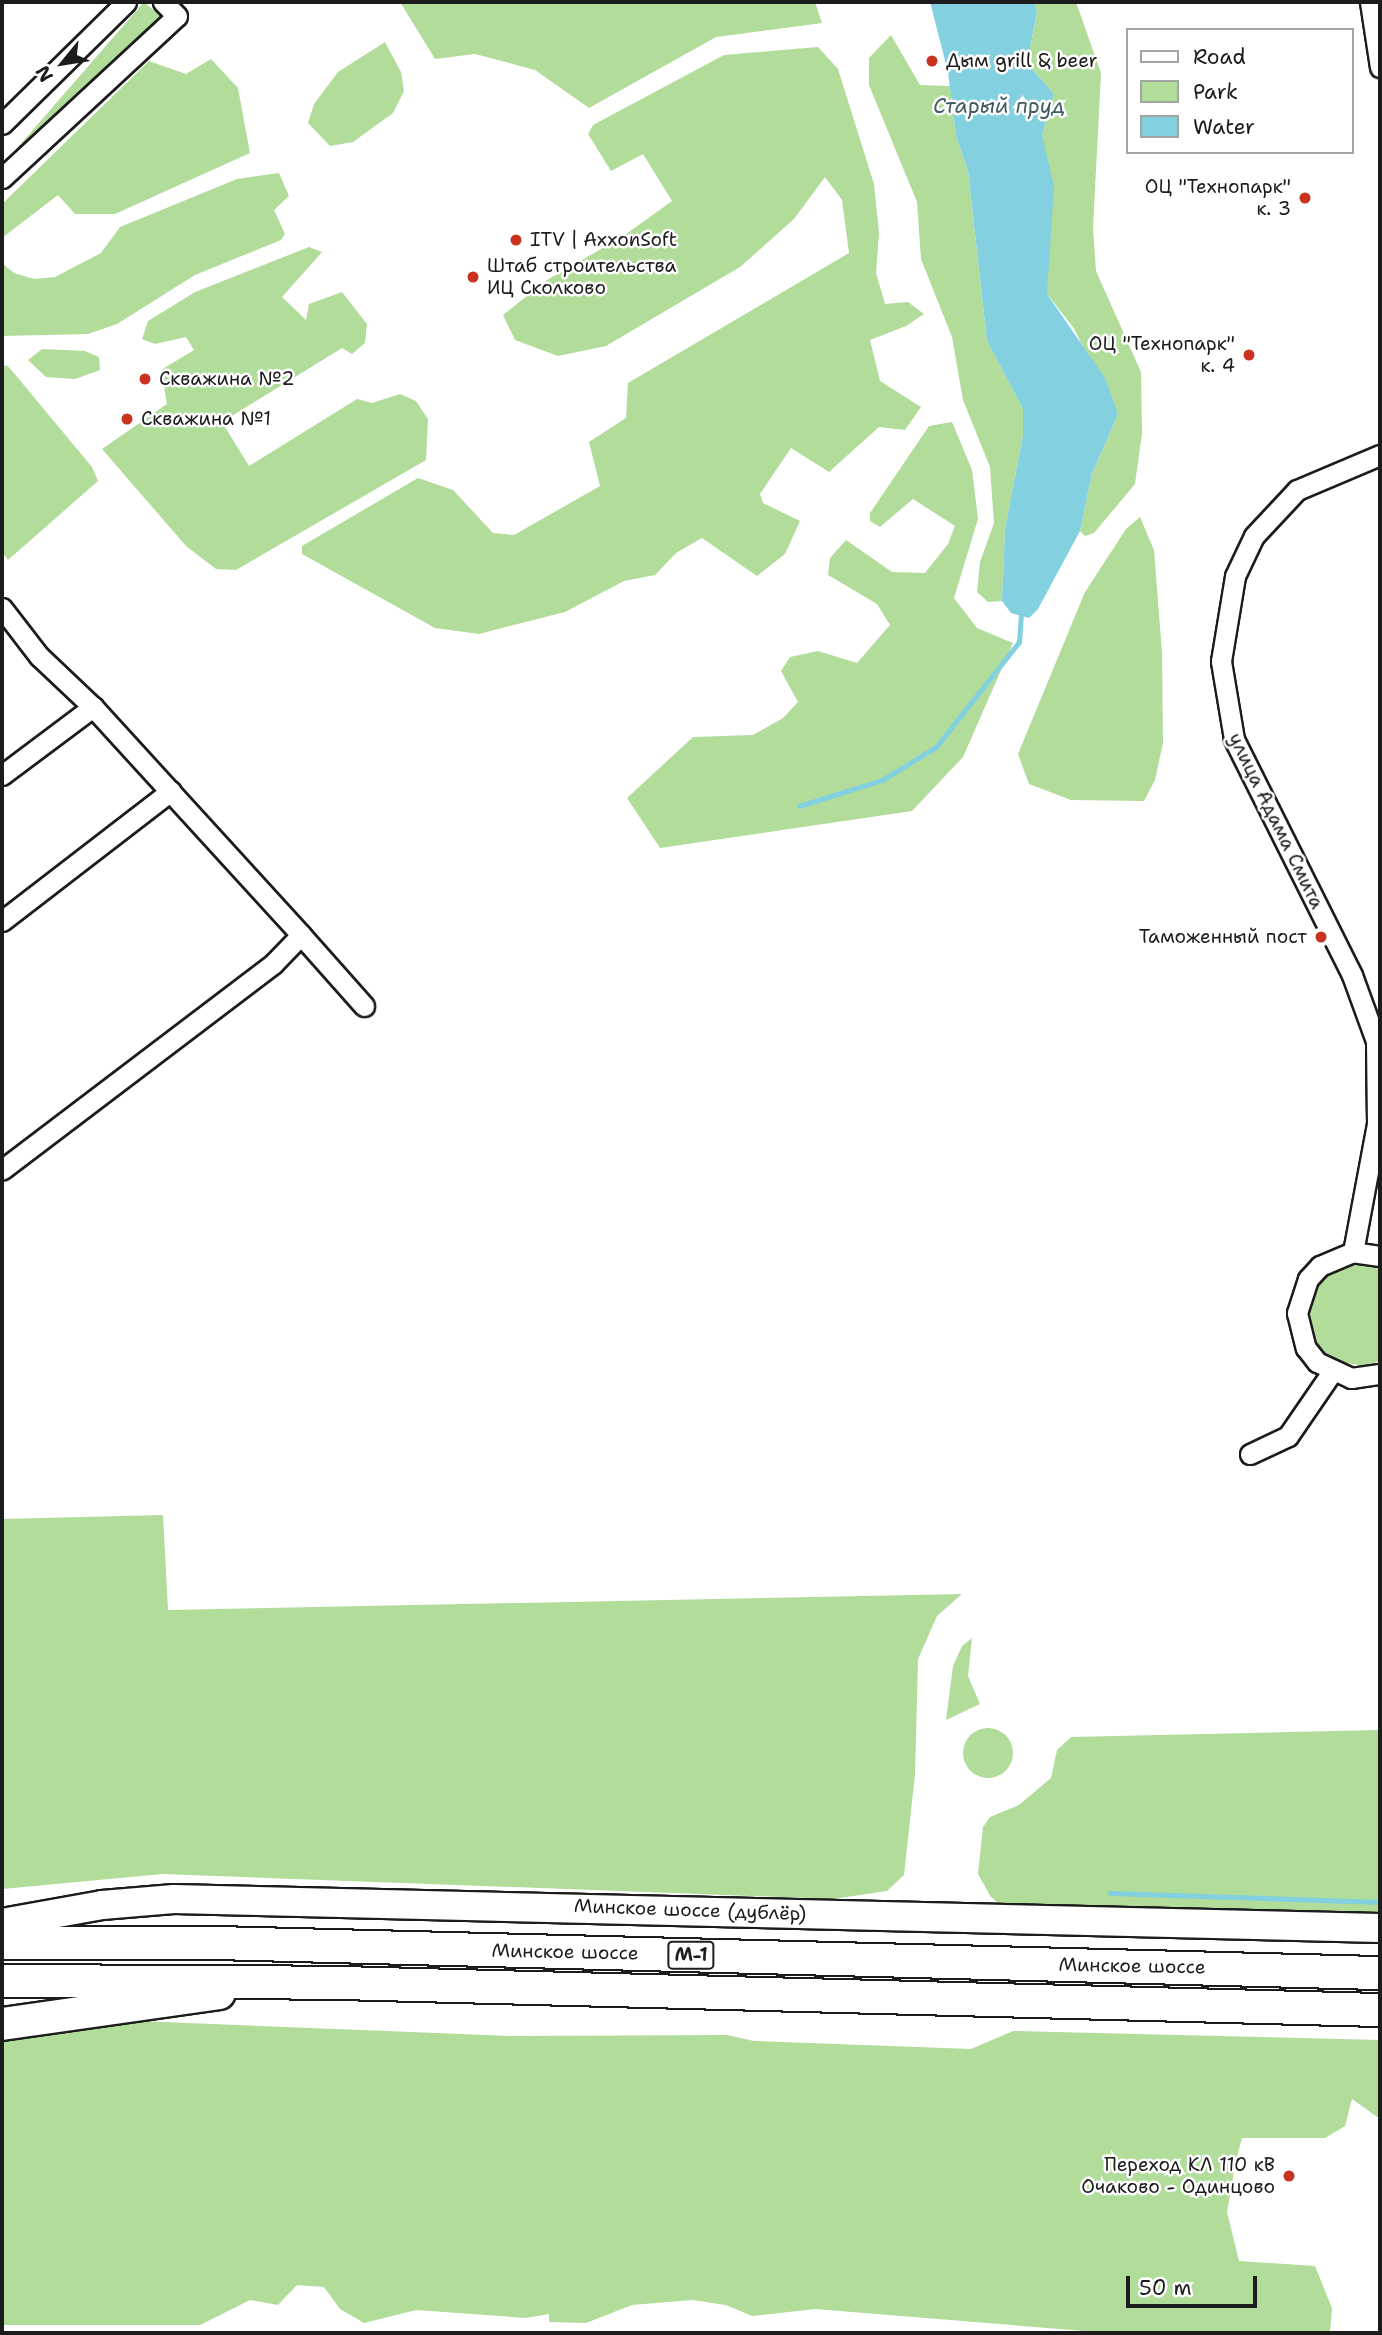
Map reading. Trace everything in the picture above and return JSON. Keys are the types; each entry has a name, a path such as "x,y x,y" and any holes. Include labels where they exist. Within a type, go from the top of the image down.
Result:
{"main road":[{"name":"Минское шоссе (дублёр)","path":"2,1923 102,1905 174,1899 1380,1928"},
{"name":"Минское шоссе","path":"2,1943 216,1942 1380,1973"},
{"name":"Минское шоссе","path":"2,1982 341,1983 1380,2010"},
{"path":"2,2025 149,2001 341,1983"}],"street":[{"path":"2,124 126,2"},
{"path":"1370,2 1380,67"},
{"path":"2,178 170,9"},
{"name":"улица Адама Смита","path":"1353,1252 1377,1124 1376,1041 1352,975 1234,738 1221,661 1232,587 1254,536 1297,490 1380,456"},
{"path":"2,608 39,656 93,707 364,1006"},
{"path":"2,775 93,707"},
{"path":"2,921 171,791"},
{"path":"2,1170 273,964 301,935"},
{"path":"1380,1256 1353,1252 1320,1266 1308,1279 1297,1313 1306,1348 1332,1372 1351,1378 1380,1374"},
{"path":"1250,1454 1288,1436 1332,1372"}],"green space":[{"path":"144,2 161,17 32,166 15,151"},
{"path":"400,2 815,2 822,23 716,37 589,108 535,70 475,54 435,59"},
{"path":"1035,2 1076,2 1101,73 1093,228 1096,271 1141,372 1142,434 1135,484 1094,533 1085,536 1080,531 1092,474 1118,414 1073,327 1047,294 1042,135 1054,94 1027,63 1037,14"},
{"path":"891,35 920,85 950,86 956,136 968,171 987,341 1023,409 1023,435 1005,529 1002,601 988,602 977,592 980,562 994,523 990,467 963,400 952,337 921,259 917,202 869,85 869,58"},
{"path":"385,42 401,72 404,91 393,113 353,142 330,146 308,123 314,104 338,72"},
{"path":"818,47 838,69 874,184 879,233 876,273 885,304 908,302 924,314 906,326 870,340 880,381 921,407 905,430 879,427 829,472 791,448 760,494 763,503 800,521 785,554 757,576 702,538 676,553 655,575 624,581 565,612 479,634 435,628 302,554 302,546 418,478 453,490 493,533 514,535 600,486 589,442 626,418 628,383 849,253 842,200 825,177 794,219 740,267 606,346 558,356 515,340 503,315 547,280 622,237 672,201 643,154 611,171 588,134 593,125 724,55"},
{"path":"211,59 238,88 250,153 115,214 75,214 58,195 2,238 2,204 149,61 186,74"},
{"path":"279,173 289,196 274,210 285,234 281,240 195,275 117,324 88,334 2,336 2,263 14,273 34,279 55,277 101,253 120,227 237,179"},
{"path":"309,247 322,252 282,297 306,320 309,304 342,292 367,324 365,343 352,354 342,348 222,422 249,466 357,399 372,403 400,394 416,401 428,419 426,460 236,570 216,569 186,546 102,449 167,404 161,370 194,350 186,337 155,344 142,339 148,321 195,292"},
{"path":"42,349 85,351 99,357 100,370 75,379 46,377 28,360"},
{"path":"2,365 8,366 92,467 98,481 8,560 2,552"},
{"path":"952,422 972,470 978,519 954,598 977,628 1013,643 963,757 912,811 660,848 627,798 693,737 753,735 783,718 798,702 781,671 790,657 818,651 857,663 890,625 877,604 828,575 830,558 846,540 892,572 925,573 948,544 955,526 913,499 880,527 870,521 870,513 929,426"},
{"path":"1140,517 1154,550 1162,653 1163,743 1155,780 1144,801 1071,800 1029,784 1018,754 1085,592 1126,529"},
{"path":"1349,1260 1380,1265 1380,1361 1366,1366 1333,1361 1310,1337 1305,1321 1310,1289 1320,1275"},
{"path":"163,1515 168,1610 962,1594 937,1616 918,1659 915,1774 904,1875 887,1891 833,1899 163,1874 2,1889 2,1519"},
{"path":"972,1638 968,1676 980,1704 946,1720 953,1666 962,1646"},
{"path":"988,1728 1006,1735 1013,1753 1006,1771 988,1778 970,1771 963,1753 970,1735"},
{"path":"1380,1730 1380,1913 1001,1905 991,1897 978,1874 983,1827 990,1817 1019,1805 1051,1778 1057,1750 1071,1737"},
{"path":"139,2021 511,2036 727,2035 754,2041 971,2049 1013,2031 1380,2040 1380,2119 1352,2099 1345,2126 1325,2138 1242,2138 1236,2160 1227,2212 1239,2261 1315,2266 1332,2308 1330,2333 1109,2333 815,2309 752,2316 726,2305 692,2300 632,2305 586,2323 549,2322 549,2314 526,2318 416,2310 364,2323 340,2309 324,2287 297,2285 278,2305 250,2300 200,2325 2,2325 2,2042"}],"water":[{"name":"Старый пруд","path":"930,2 1035,2 1037,13 1027,63 1054,94 1042,135 1054,186 1047,294 1105,378 1118,414 1092,474 1080,531 1038,609 1029,618 1011,613 1002,601 1005,529 1023,435 1023,409 987,341 968,171 956,136 948,72"}],"waterway":[{"path":"799,806 882,780 936,747 1019,642 1021,611"},
{"path":"1110,1893 1380,1902"}],"place":[{"name":"Дым grill & beer","path":"932,61"},
{"name":"ОЦ \"Технопарк\" к. 3","path":"1305,198"},
{"name":"ITV | AxxonSoft","path":"516,240"},
{"name":"Штаб строительства ИЦ Сколково","path":"473,277"},
{"name":"ОЦ \"Технопарк\" к. 4","path":"1249,355"},
{"name":"Скважина №2","path":"145,379"},
{"name":"Скважина №1","path":"127,419"},
{"name":"Таможенный пост","path":"1321,937"},
{"name":"Переход КЛ 110 кВ Очаково - Одинцово","path":"1289,2176"}]}
